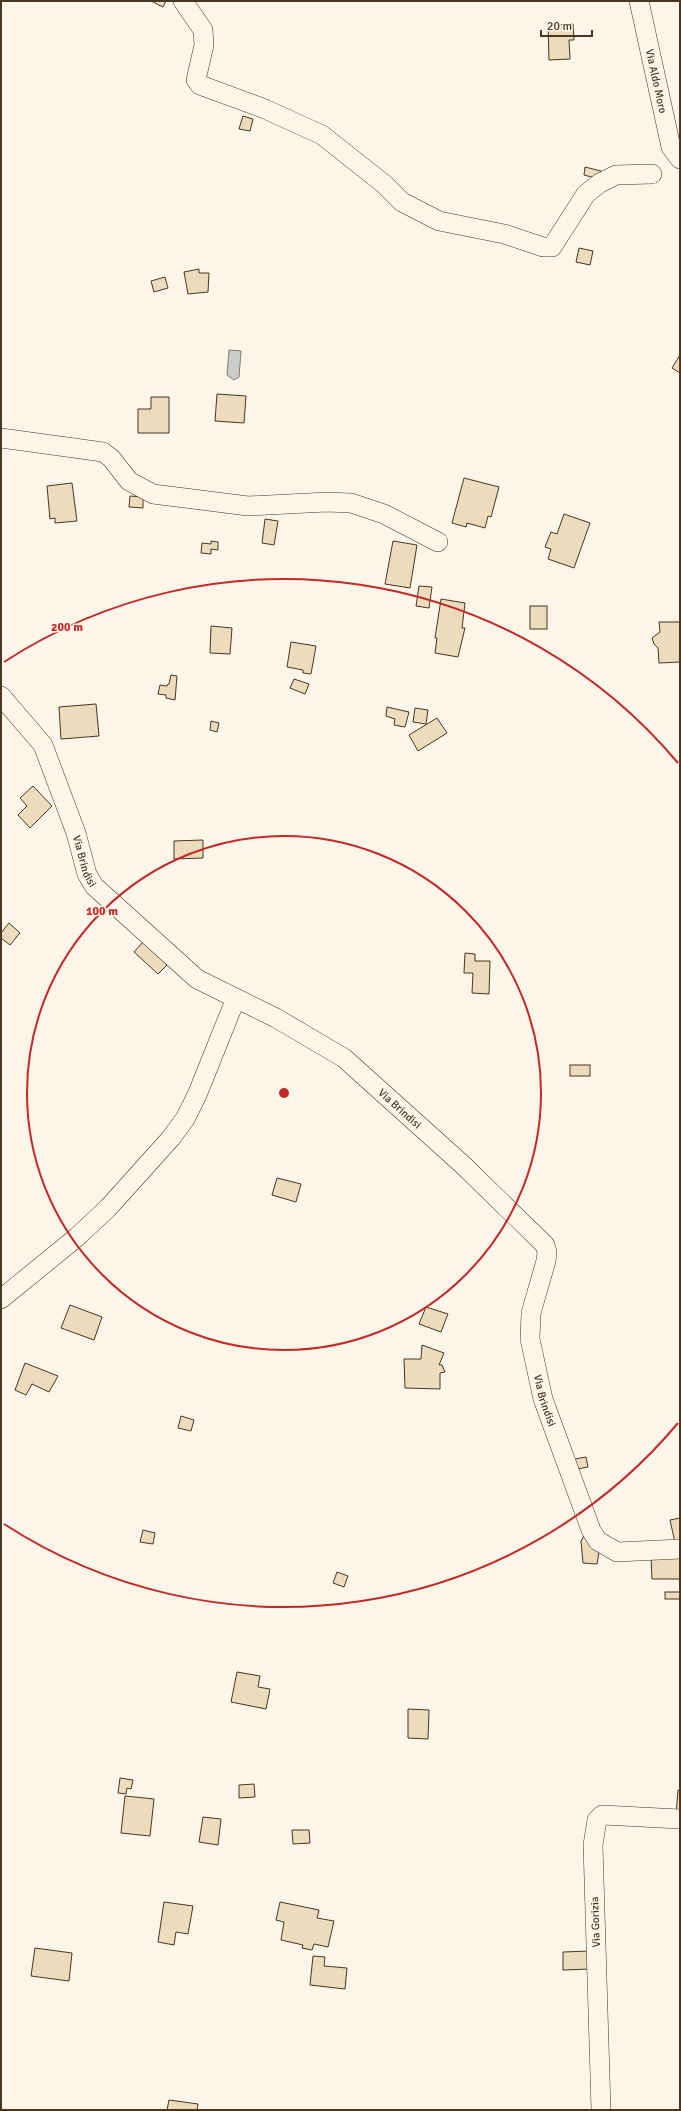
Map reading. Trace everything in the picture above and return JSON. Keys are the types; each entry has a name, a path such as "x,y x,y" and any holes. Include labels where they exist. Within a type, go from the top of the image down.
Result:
{"street":[{"path":"183,1 202,30 204,45 196,80 200,85 265,109 322,135 384,184 402,202 439,221 504,234 543,247 552,247 586,194 600,183 616,174 652,174"},
{"name":"Via Aldo Moro","path":"639,1 671,147 680,159"},
{"path":"1,438 103,452 111,458 129,481 153,494 248,506 327,502 351,503 384,514 438,542"},
{"name":"Via Brindisi","path":"1,696 43,745 76,833 87,874 94,886 197,979 276,1018 344,1058 463,1165 545,1245 547,1252 546,1261 531,1313 530,1339 543,1398 591,1530 598,1541 617,1552 680,1549"},
{"path":"1,1299 108,1208 171,1138 185,1119 197,1095 236,998"},
{"name":"Via Gorizia","path":"601,2110 593,1845 597,1820 602,1815 680,1819"}],"shaded area":[{"path":"229,350 241,351 239,377 234,380 227,375"}],"building":[{"path":"151,1 166,1 163,7"},
{"path":"573,24 574,40 569,40 570,59 549,60 548,25"},
{"path":"243,116 253,119 250,131 239,129"},
{"path":"585,167 601,171 599,179 584,175"},
{"path":"579,248 593,251 590,265 576,262"},
{"path":"199,269 199,273 209,273 208,292 188,294 184,272"},
{"path":"165,277 168,288 154,292 151,281"},
{"path":"680,355 680,373 672,368"},
{"path":"217,394 246,396 244,423 215,421"},
{"path":"151,397 169,397 169,433 138,433 138,409 151,409"},
{"path":"464,478 499,487 491,517 488,516 485,528 467,523 466,527 452,523"},
{"path":"72,483 77,521 55,523 55,518 50,519 47,486"},
{"path":"130,496 143,497 143,508 129,507"},
{"path":"564,514 590,523 574,568 548,559 551,549 545,547 551,532 557,534"},
{"path":"265,519 278,521 274,545 262,543"},
{"path":"211,541 218,542 218,550 211,549 211,554 201,553 202,543 211,544"},
{"path":"393,541 417,545 410,588 385,584"},
{"path":"419,586 432,587 429,608 416,606"},
{"path":"441,599 465,603 462,628 465,628 458,657 435,653 437,638 435,638"},
{"path":"530,606 547,606 547,629 530,629"},
{"path":"659,622 680,622 680,662 659,663 658,648 654,644 652,638 660,632"},
{"path":"211,626 232,628 230,654 210,653"},
{"path":"291,642 316,646 311,674 303,673 303,670 287,667"},
{"path":"171,675 177,676 175,700 166,698 166,695 158,694 160,685 167,686 169,684"},
{"path":"294,679 309,684 305,694 290,688"},
{"path":"96,704 99,736 61,739 59,707"},
{"path":"387,707 409,712 405,727 394,725 395,719 386,716"},
{"path":"415,708 428,710 426,724 413,722"},
{"path":"437,718 447,733 418,751 409,735"},
{"path":"211,721 219,723 217,732 210,730"},
{"path":"33,786 52,806 30,828 18,815 27,806 20,798"},
{"path":"203,840 203,858 174,859 174,841"},
{"path":"9,923 20,933 10,945 1,938 1,933"},
{"path":"145,940 167,960 167,965 158,974 134,952"},
{"path":"465,953 475,954 475,961 490,961 489,994 472,993 473,973 464,973"},
{"path":"570,1065 590,1065 590,1076 570,1076"},
{"path":"277,1178 301,1184 296,1202 272,1195"},
{"path":"70,1305 102,1317 94,1340 61,1328"},
{"path":"426,1307 448,1314 441,1332 419,1324"},
{"path":"422,1345 444,1353 439,1365 442,1365 445,1372 440,1373 440,1389 405,1388 404,1359 421,1359"},
{"path":"25,1363 58,1376 49,1392 32,1384 26,1395 15,1390"},
{"path":"181,1416 194,1420 191,1431 178,1428"},
{"path":"586,1457 588,1467 572,1470 570,1460"},
{"path":"680,1518 680,1546 676,1547 670,1520"},
{"path":"143,1530 155,1533 153,1544 140,1542"},
{"path":"584,1536 599,1552 597,1564 583,1563 581,1541"},
{"path":"680,1557 680,1579 652,1579 651,1558"},
{"path":"337,1572 348,1576 344,1587 333,1583"},
{"path":"665,1592 680,1592 680,1599 665,1599"},
{"path":"237,1672 260,1676 258,1687 270,1689 266,1709 231,1702"},
{"path":"408,1709 429,1710 428,1739 408,1738"},
{"path":"120,1778 133,1780 131,1789 127,1788 126,1794 118,1793"},
{"path":"254,1784 255,1797 239,1798 239,1785"},
{"path":"678,1790 680,1791 680,1815 676,1815"},
{"path":"125,1796 154,1799 150,1836 121,1833"},
{"path":"203,1817 221,1819 218,1845 199,1842"},
{"path":"292,1830 309,1830 310,1843 293,1844"},
{"path":"164,1902 193,1906 188,1934 176,1932 174,1945 158,1942"},
{"path":"280,1902 319,1910 317,1918 334,1921 328,1947 314,1944 312,1950 302,1948 303,1945 281,1940 284,1922 276,1920"},
{"path":"35,1948 72,1953 69,1981 31,1976"},
{"path":"590,1951 591,1969 563,1970 563,1952"},
{"path":"313,1956 325,1957 324,1966 347,1968 345,1989 310,1985"},
{"path":"169,2100 198,2104 197,2110 167,2110"}]}
